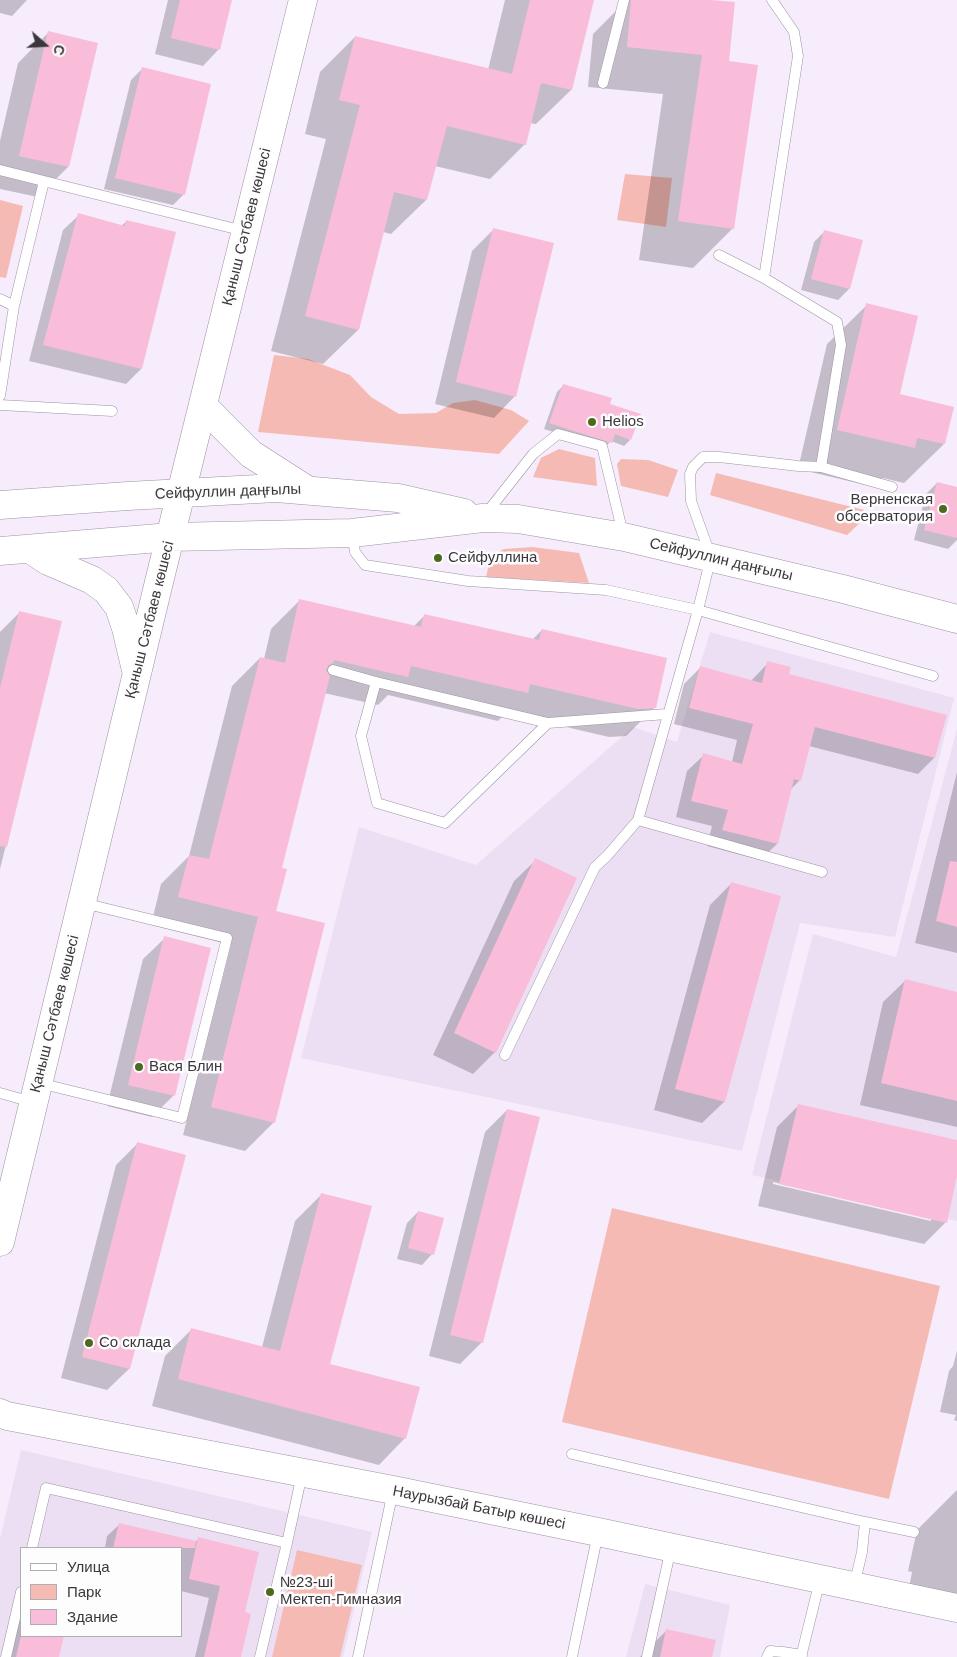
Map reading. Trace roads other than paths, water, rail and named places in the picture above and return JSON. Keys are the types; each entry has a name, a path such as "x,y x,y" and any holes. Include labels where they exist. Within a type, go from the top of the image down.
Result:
{"main road":[{"name":"Қаныш Сәтбаев көшесі","path":"0,1242 170,537 303,0"},
{"path":"203,406 252,454 305,489"},
{"name":"Сейфуллин даңғылы","path":"0,505 267,488 305,489 398,498 483,518"},
{"name":"Сейфуллин даңғылы","path":"0,551 170,537 352,533 483,518 518,520 624,537 834,586 957,618"},
{"path":"30,549 48,561 92,580 106,590 119,607 137,675"},
{"name":"Наурызбай Батыр көшесі","path":"0,1413 6,1416 393,1490 957,1608"}],"lane":[{"path":"603,83 624,0"},
{"path":"764,278 798,56 794,32 772,0"},
{"path":"0,170 246,231"},
{"path":"0,396 14,306 44,181"},
{"path":"719,255 764,278 837,322 841,345 821,467"},
{"path":"0,299 14,306"},
{"path":"0,405 112,411"},
{"path":"483,518 533,454 558,434 602,446 624,537"},
{"path":"505,1055 594,867 638,820 698,610 711,557 691,501 690,474 693,467 702,457 719,457 821,467 892,487"},
{"path":"352,533 355,552 364,565 468,581 606,590 698,610 933,676"},
{"path":"333,670 548,723 667,714"},
{"path":"376,682 361,736 377,803 446,823 548,723"},
{"path":"638,820 822,872"},
{"path":"0,1093 36,1093 182,1118 227,938 82,903"},
{"path":"572,1454 914,1532"},
{"path":"260,1657 302,1473"},
{"path":"32,1547 46,1488 287,1543"},
{"path":"358,1657 393,1490"},
{"path":"853,1587 862,1552 865,1522"},
{"path":"572,1657 598,1532"},
{"path":"647,1657 671,1548"},
{"path":"767,1657 770,1651 802,1656 820,1580"},
{"path":"6,1657 20,1596"}],"place":[{"name":"Helios","path":"592,422"},
{"name":"Верненская обсерватория","path":"943,509"},
{"name":"Сейфуллина","path":"438,558"},
{"name":"Вася Блин","path":"139,1067"},
{"name":"Со склада","path":"89,1343"},
{"name":"№23-ші Мектеп-Гимназия","path":"270,1592"}]}
